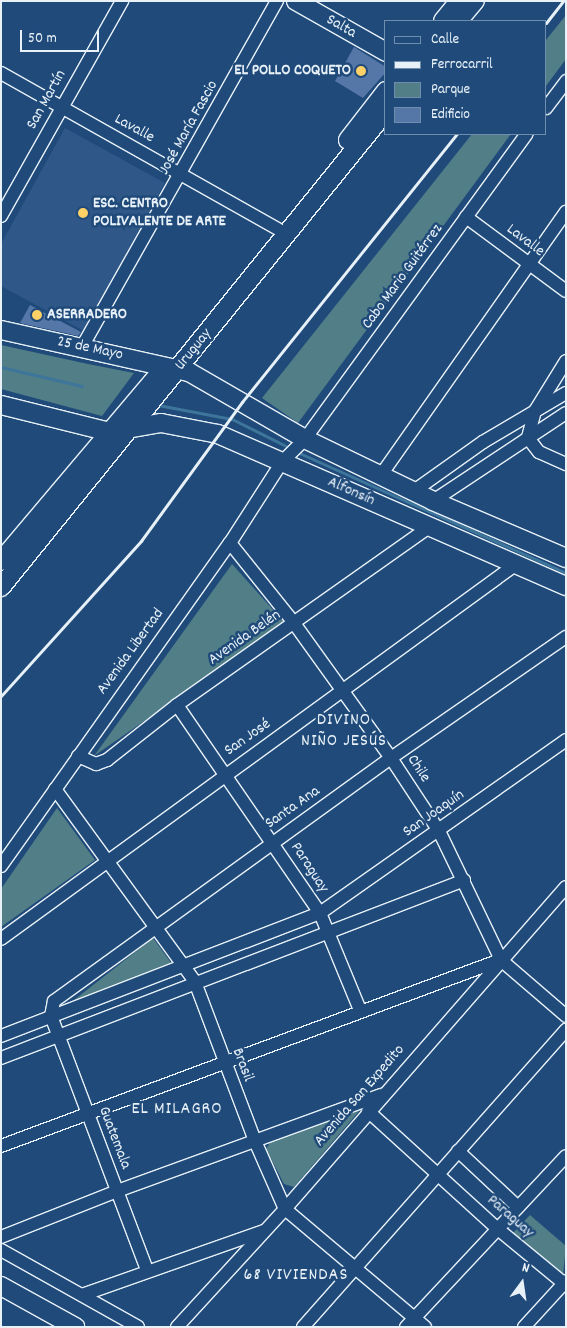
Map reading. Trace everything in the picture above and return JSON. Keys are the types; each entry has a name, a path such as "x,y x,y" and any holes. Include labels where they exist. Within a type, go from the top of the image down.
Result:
{"street":[{"name":"San Martín","path":"1,216 122,1"},
{"name":"José María Fascio","path":"82,347 182,175 277,1"},
{"name":"Salta","path":"296,1 384,51"},
{"path":"444,20 459,1"},
{"path":"459,20 475,1"},
{"name":"Lavalle","path":"1,73 278,229"},
{"path":"547,107 566,81"},
{"name":"Uruguay","path":"1,586 131,429 173,367 384,94"},
{"name":"Uruguay","path":"1,561 110,432 173,367 384,113"},
{"name":"Cabo Mario Guitérrez","path":"284,459 302,442 526,135"},
{"path":"381,475 566,212"},
{"name":"Lavalle","path":"466,217 566,291"},
{"name":"25 de Mayo","path":"1,330 173,367"},
{"path":"528,438 535,411 566,362"},
{"name":"Alfonsín","path":"173,367 202,379 302,442 381,475 433,500 566,558"},
{"path":"414,491 535,411 566,393"},
{"path":"1,405 110,432 131,429"},
{"path":"433,500 566,413"},
{"name":"Alfonsín","path":"131,429 162,423 201,430 284,459 429,527 566,586"},
{"path":"528,438 539,452 566,464"},
{"name":"Avenida Libertad","path":"1,866 230,543 284,459"},
{"name":"Avenida Belén","path":"78,756 96,764 107,760 177,705 429,527"},
{"name":"Chile","path":"230,543 294,623 391,758 439,831 502,960 566,1016"},
{"name":"San José","path":"1,939 225,774 343,691 515,565"},
{"name":"Santa Ana","path":"51,1016 54,1001 64,991 391,758 566,637"},
{"name":"Paraguay","path":"177,705 320,913 330,932 360,1010"},
{"name":"San Joaquín","path":"1,1036 320,913 566,740"},
{"name":"Brasil","path":"55,789 154,927 184,964 194,982 255,1141 285,1209 410,1323 425,1327"},
{"path":"1,1058 194,982 464,880"},
{"name":"Avenida San Expedito","path":"177,1327 285,1209 368,1111 502,960 563,895"},
{"path":"1,1146 360,1010 502,960"},
{"name":"Guatemala","path":"51,1016 147,1270"},
{"path":"303,1327 436,1174 566,1030"},
{"path":"1,1237 117,1191 382,1095"},
{"name":"Paraguay","path":"368,1111 499,1230 565,1283"},
{"path":"458,1151 518,1207"},
{"path":"410,1323 499,1230 566,1156"},
{"path":"82,1295 147,1270 265,1230"},
{"path":"1,1250 138,1327"},
{"path":"524,1327 565,1283"},
{"path":"1,1286 75,1327"}],"shaded area":[{"name":"ESC. CENTRO POLIVALENTE DE ARTE","path":"65,128 165,183 84,331 1,286 1,244"}],"green space":[{"path":"566,15 566,59 547,85 547,39"},
{"path":"471,135 510,135 298,423 262,398"},
{"path":"1,345 134,373 102,416 1,389"},
{"path":"232,564 285,623 94,756"},
{"path":"57,808 95,860 1,927 1,889"},
{"path":"153,938 172,964 69,1004"},
{"path":"360,1110 294,1187 284,1184 266,1149 271,1141"},
{"path":"530,1215 566,1246 563,1276 513,1233"}],"building":[{"path":"354,47 384,66 384,74 363,98 335,81"},
{"name":"ASERRADERO","path":"30,305 81,332 78,336 20,323"}],"waterway":[{"path":"1,367 82,386"},
{"path":"158,405 232,419 292,449"},
{"path":"297,452 566,573"}],"railway":[{"path":"547,22 563,1"},
{"path":"1,696 141,541 242,402 456,135"}],"place":[{"name":"EL POLLO COQUETO","path":"361,71"},
{"name":"ESC. CENTRO POLIVALENTE DE ARTE","path":"83,213"},
{"name":"ASERRADERO","path":"37,315"}],"district":[{"name":"DIVINO NIÑO JESÚS","path":"344,732"},
{"name":"EL MILAGRO","path":"177,1110"},
{"name":"68 VIVIENDAS","path":"296,1276"}]}
